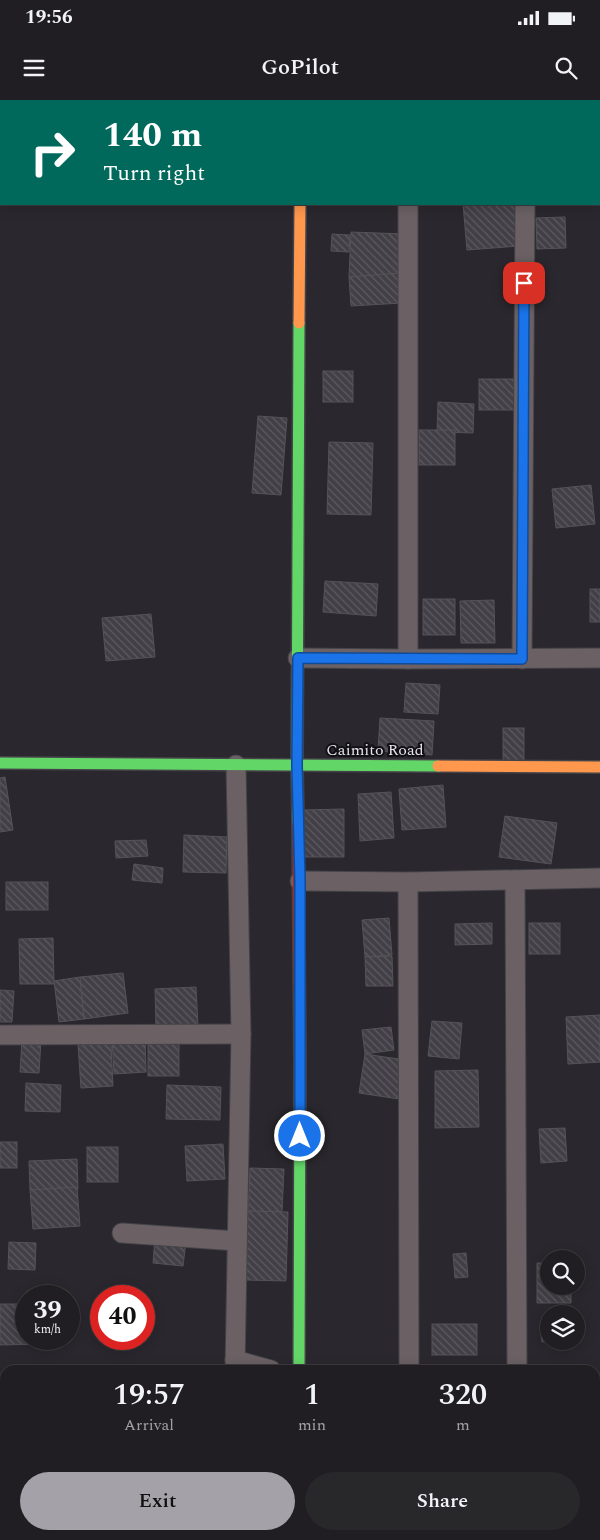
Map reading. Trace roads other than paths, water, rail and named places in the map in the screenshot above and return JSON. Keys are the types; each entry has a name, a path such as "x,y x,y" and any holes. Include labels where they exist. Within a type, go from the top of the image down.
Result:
{"street":[{"path":"299,1365 300,881 297,766 300,205"},
{"path":"408,205 408,659"},
{"path":"522,659 525,205"},
{"path":"298,658 600,658"},
{"name":"Caimito Road","path":"0,763 600,767"},
{"path":"235,1365 241,1034 236,765"},
{"path":"300,881 408,882 600,878"},
{"path":"514,880 517,1365"},
{"path":"408,882 409,1365"},
{"path":"0,1035 241,1034"},
{"path":"122,1233 237,1241"}]}
